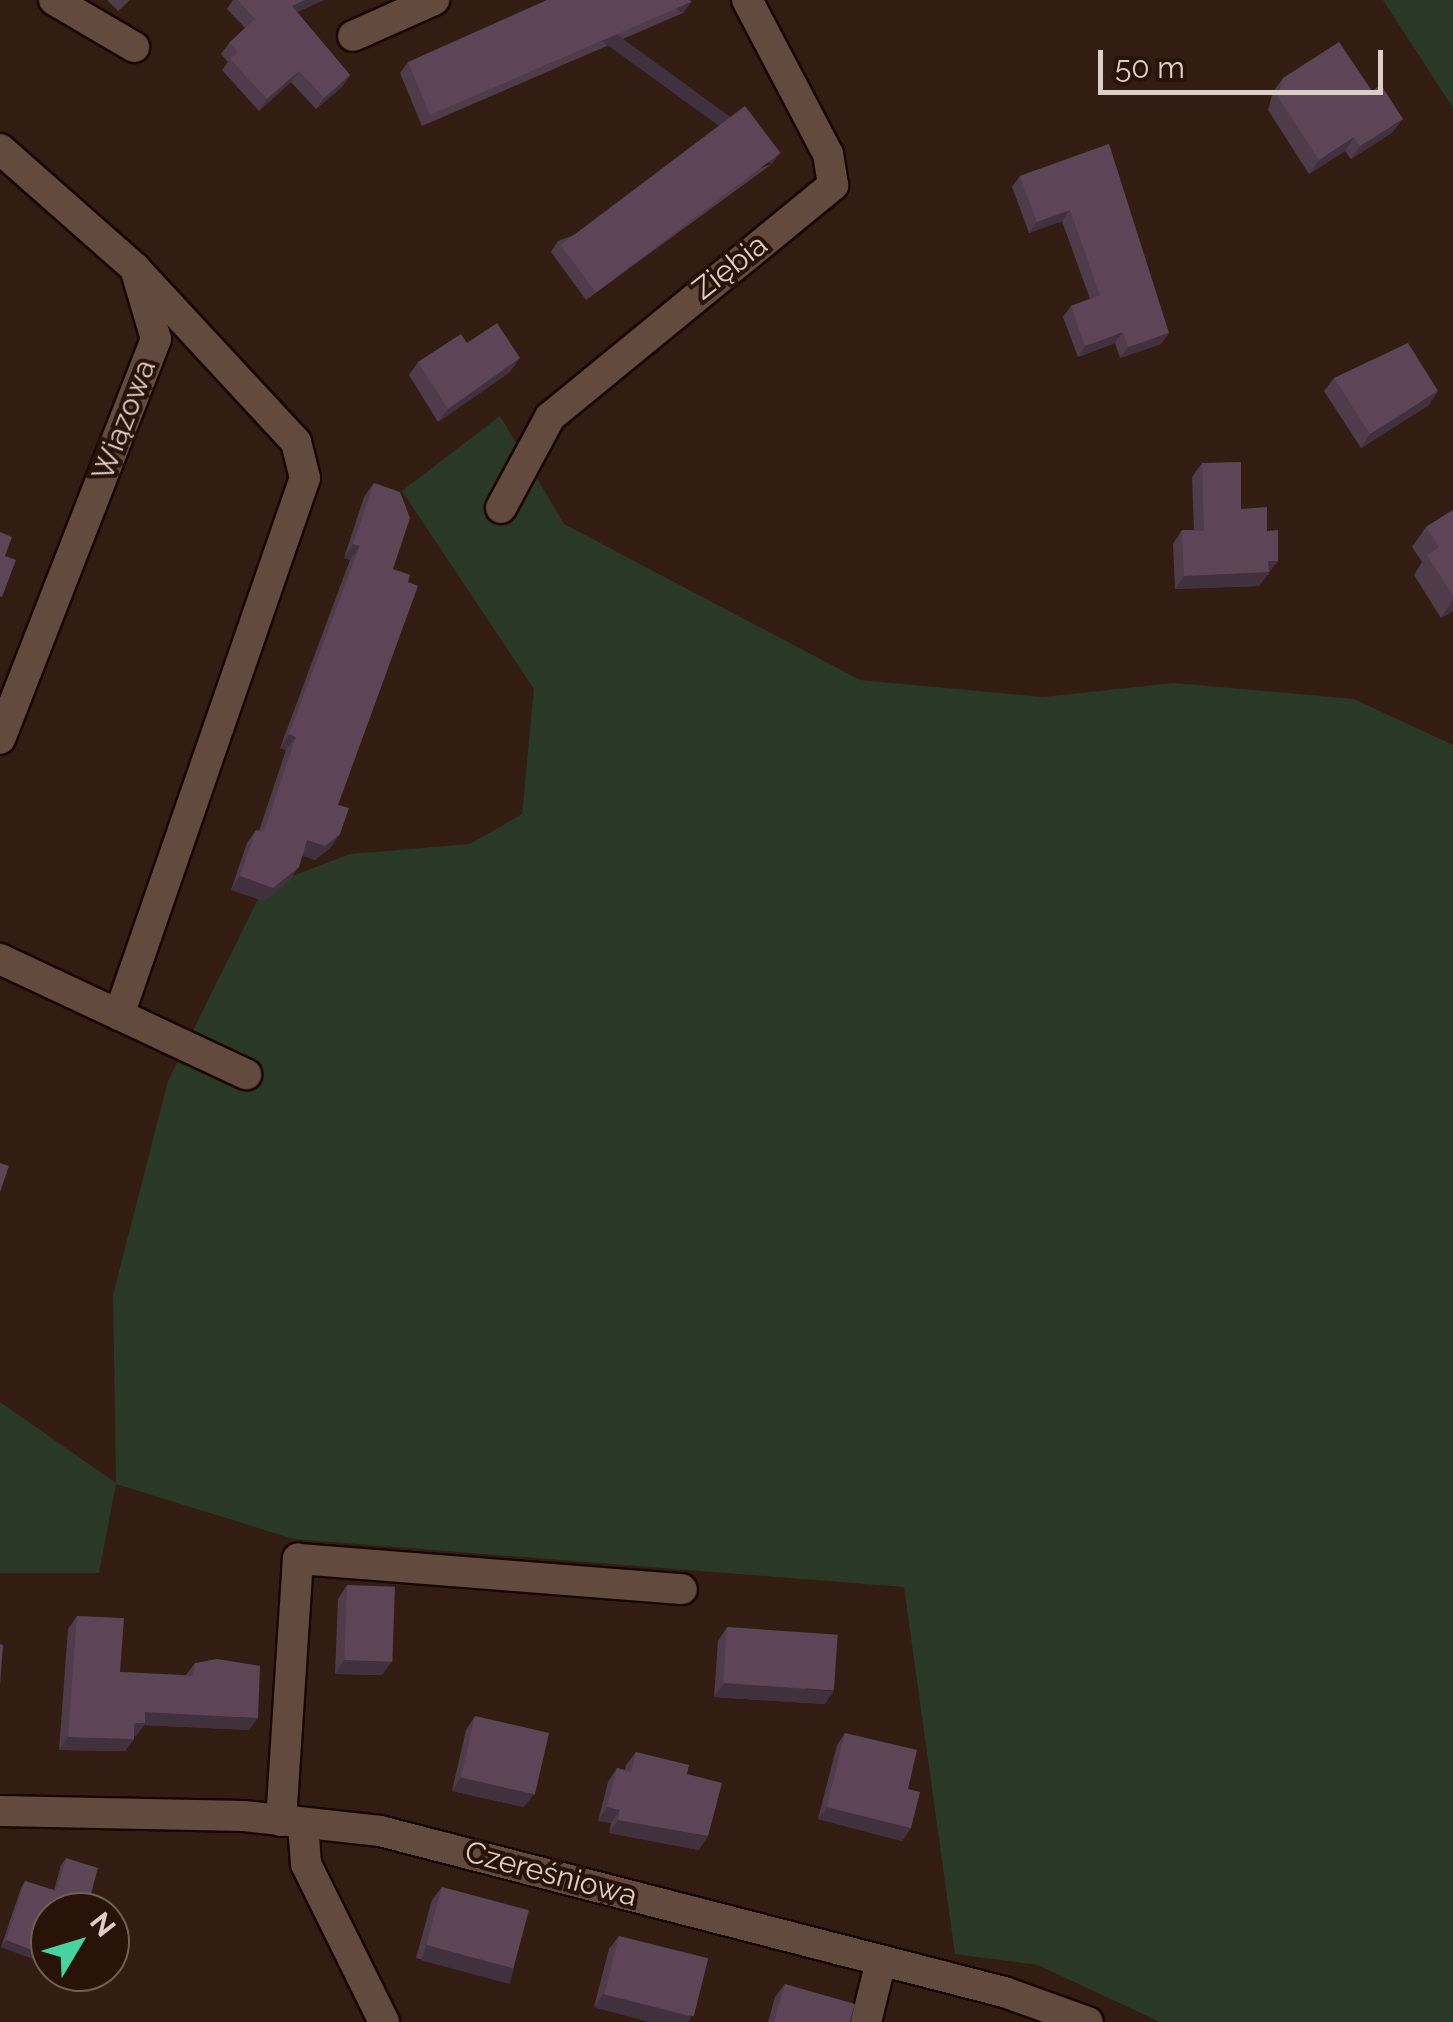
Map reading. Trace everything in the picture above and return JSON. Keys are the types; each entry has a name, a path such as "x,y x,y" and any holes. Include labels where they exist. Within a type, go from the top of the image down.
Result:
{"street":[{"path":"54,0 134,47"},
{"path":"353,36 434,0"},
{"name":"Ziębia","path":"502,508 550,417 833,186 828,154 747,0"},
{"path":"0,149 135,268 296,442 304,478 119,1014"},
{"name":"Wiązowa","path":"0,738 156,339 135,268"},
{"path":"0,958 246,1074"},
{"path":"384,2022 306,1864 292,1822 298,1559 682,1589"},
{"name":"Czereśniowa","path":"0,1811 292,1822 380,1831 881,1961 1088,2022"},
{"path":"866,2022 881,1961"}],"green space":[{"path":"1383,0 1453,0 1453,108"},
{"path":"500,416 564,524 860,680 1043,697 1174,683 1354,699 1453,745 1453,2022 1160,2022 1038,1965 955,1954 904,1587 294,1539 116,1484 99,1573 0,1573 0,1402 116,1483 113,1295 168,1081 264,887 350,854 470,844 522,814 534,689 402,491"}],"building":[{"path":"238,0 305,0 292,6 350,75 324,98 299,71 267,99 230,59 238,52 229,43 255,19"},
{"path":"547,0 691,2 430,115 408,62"},
{"path":"1339,42 1372,91 1381,85 1403,119 1360,146 1354,137 1319,160 1278,97 1283,78"},
{"path":"745,106 781,153 596,292 561,245"},
{"path":"1109,144 1169,333 1128,347 1123,332 1085,346 1071,306 1100,295 1070,210 1037,222 1020,176"},
{"path":"497,323 520,358 448,409 418,362 461,334 467,343"},
{"path":"1408,343 1438,391 1370,434 1334,378"},
{"path":"1241,462 1241,509 1267,507 1267,531 1278,530 1278,561 1268,561 1269,572 1184,576 1182,530 1204,531 1202,463"},
{"path":"374,483 400,492 410,518 393,569 410,575 408,582 418,586 338,805 349,808 340,834 325,846 307,840 299,867 273,888 240,876 256,830 264,832 296,737 289,734 360,546 353,544"},
{"path":"1453,510 1453,596 1427,555 1439,547 1426,527"},
{"path":"0,532 12,537 5,556 16,560 2,597 0,596"},
{"path":"0,1163 9,1166 0,1192"},
{"path":"347,1585 395,1587 392,1662 344,1660"},
{"path":"77,1616 124,1618 120,1672 193,1676 195,1663 217,1659 260,1666 258,1718 145,1712 145,1723 134,1723 134,1739 68,1737"},
{"path":"727,1627 838,1635 834,1691 723,1683"},
{"path":"475,1716 549,1733 535,1794 461,1777"},
{"path":"845,1733 917,1750 908,1789 920,1792 911,1828 827,1807"},
{"path":"636,1752 689,1765 687,1774 722,1783 708,1836 618,1820 620,1810 607,1807 617,1768 631,1772"},
{"path":"66,1858 98,1868 91,1892 30,1892 30,1949 6,1940 25,1881 56,1891"},
{"path":"442,1887 529,1910 513,1968 426,1945"},
{"path":"619,1936 708,1958 694,2016 604,1994"},
{"path":"785,1984 855,2004 850,2022 774,2022"}]}
